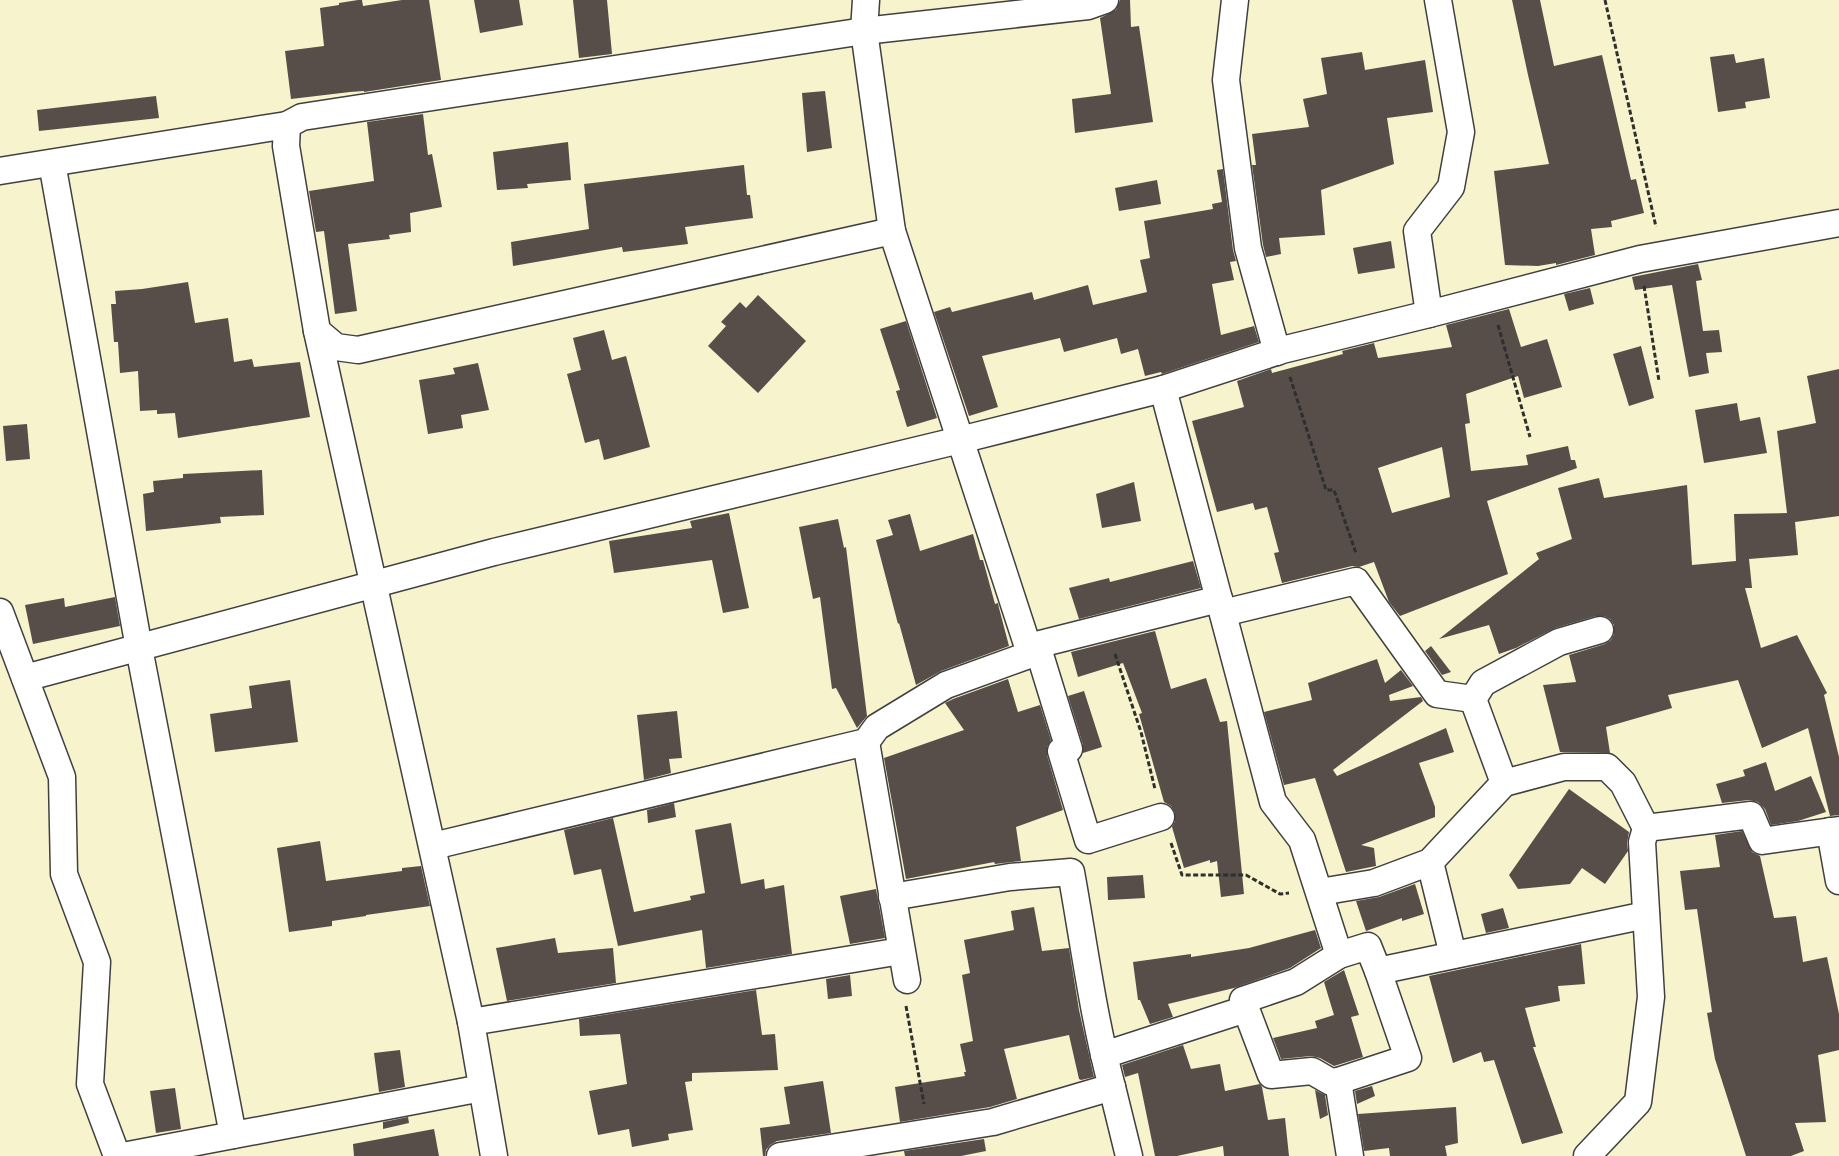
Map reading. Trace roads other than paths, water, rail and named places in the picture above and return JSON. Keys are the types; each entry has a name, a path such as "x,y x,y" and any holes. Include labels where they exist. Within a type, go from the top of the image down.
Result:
{"street":[{"path":"866,0 864,31 892,231 960,440 1069,749 1060,751 1088,840 1161,817"},
{"path":"0,171 287,125 302,117 864,31 1088,6 1104,0"},
{"path":"1235,0 1226,80 1248,248 1279,351"},
{"path":"1429,314 1417,231 1451,187 1462,132 1438,0"},
{"path":"287,125 286,146 317,331 375,584 471,1022 494,1156"},
{"path":"52,162 139,648 233,1135"},
{"path":"25,678 494,552 1163,389 1279,351 1651,257 1839,223"},
{"path":"317,331 336,347 358,350 892,231"},
{"path":"1163,389 1272,802 1302,840 1339,955"},
{"path":"433,846 866,742 877,727 946,685 1026,656 1033,646 1221,606 1356,581 1437,694 1473,699"},
{"path":"0,612 62,776 64,874 97,962 90,1084 117,1156"},
{"path":"1473,699 1483,683 1559,642 1600,630"},
{"path":"1473,699 1504,783"},
{"path":"866,742 907,980"},
{"path":"1320,892 1374,883 1430,862 1504,783 1564,767 1607,767 1623,783 1646,828 1642,842 1651,998 1638,1102 1587,1156"},
{"path":"1646,828 1751,815 1762,841 1834,831 1839,881"},
{"path":"1430,862 1452,955"},
{"path":"892,897 1010,877 1071,872 1092,1000 1129,1156"},
{"path":"1378,971 1646,914"},
{"path":"1368,946 1378,971 1408,1058 1331,1082 1312,1071 1271,1075 1243,1000 1296,982 1339,955 1368,946"},
{"path":"471,1022 901,951"},
{"path":"1104,1055 1246,1009"},
{"path":"1338,1081 1350,1156"},
{"path":"780,1156 993,1122 1112,1087"},
{"path":"123,1156 482,1088"}]}
